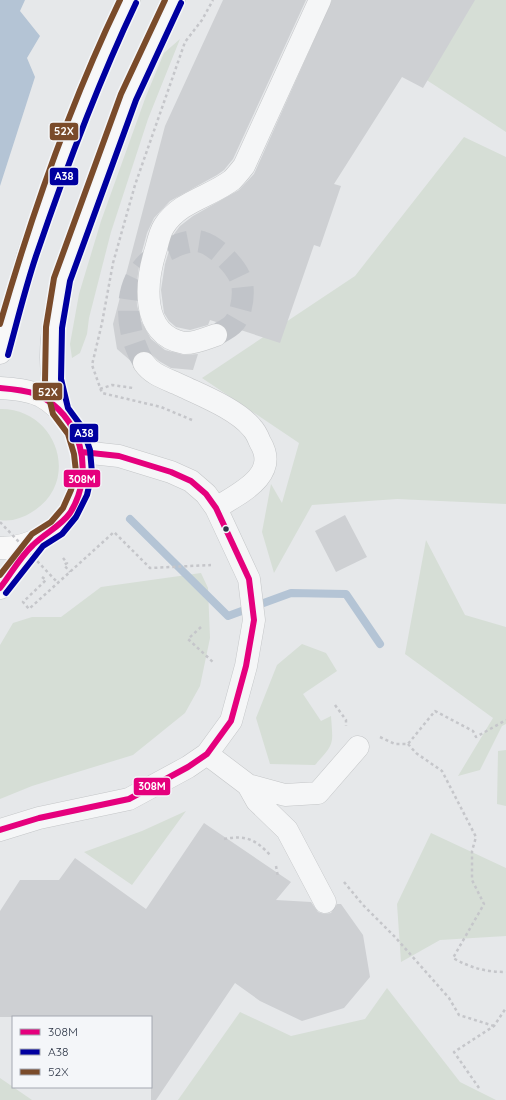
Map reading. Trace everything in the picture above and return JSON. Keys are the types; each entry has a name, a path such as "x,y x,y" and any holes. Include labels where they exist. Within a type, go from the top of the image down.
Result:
{"main road":[{"path":"0,353 28,255 63,157 107,46 129,0"},
{"path":"61,411 53,380 52,350 56,312 62,279 128,97 174,0"},
{"path":"0,388 20,389 42,397 61,411 75,430 82,452 84,473 79,494 73,506 56,528 38,540 20,546 0,548"},
{"path":"0,588 38,540"}],"street":[{"path":"216,335 185,343 171,338 160,331 151,313 148,302 148,280 151,263 164,227 170,219 191,202 232,180 244,166 320,0"},
{"path":"144,362 157,376 181,386 233,412 252,428 265,449 267,463 260,476 247,489 216,508"},
{"path":"0,830 40,818 129,799 168,779 207,754 231,721 238,698 252,632 252,598 249,578 216,508 206,494 191,481 171,472 119,456 82,452"},
{"path":"248,785 285,795 318,793 358,747"},
{"path":"207,754 248,785 258,801 287,830 325,902"}],"path":[{"path":"0,522 58,583"},
{"path":"42,577 46,580 23,602 29,609 114,532 150,568 211,565"},
{"path":"63,558 67,562 64,565 70,572"},
{"path":"201,627 188,639 214,663"},
{"path":"408,744 435,711 473,731 476,737 506,720"},
{"path":"358,747 362,747 381,736 395,744 408,744 416,753 442,771 476,837 472,852 472,880 484,904 453,958 467,966 489,972 506,972"},
{"path":"224,839 240,836 263,848 271,856 277,869 278,877"},
{"path":"341,878 363,905 395,937 449,998 460,1015 494,1026"},
{"path":"479,1088 454,1052 494,1026 506,1008"}],"shaded area":[{"path":"468,0 506,0 506,132 419,75"},
{"path":"180,39 148,119 111,232 89,318 87,334 80,353 72,358 70,344 79,294 101,221 146,96 164,53"},
{"path":"464,137 506,157 506,504 397,499 312,505 274,573 262,532 271,484 282,503 299,443 202,378 355,276"},
{"path":"0,409 20,412 36,420 48,433 56,449 59,466 56,483 47,499 32,512 17,519 0,520"},
{"path":"426,540 465,615 506,627 506,724 502,726 480,770 458,776 493,718 405,654"},
{"path":"201,573 208,588 210,638 200,686 185,713 133,755 32,786 0,799 0,645 13,623 32,617 61,617 101,587"},
{"path":"302,644 326,653 337,671 303,694 321,721 331,716 331,743 326,752 315,765 270,764 256,718 277,665"},
{"path":"506,750 506,806 497,804 498,751"},
{"path":"186,811 132,885 84,852 142,831"},
{"path":"431,833 506,868 506,936 440,940 401,962 397,904"},
{"path":"387,988 460,1082 496,1100 178,1100 240,1012 291,1036 365,1019"},
{"path":"0,1078 12,1086 12,1088 15,1088 32,1100 0,1100"}],"water":[{"path":"0,0 25,0 20,11 40,36 27,58 35,77 0,186"}],"building":[{"path":"223,0 306,0 233,159 224,170 217,175 170,201 154,218 147,233 140,259 136,289 137,305 141,321 151,339 165,350 184,355 198,354 193,370 171,368 159,361 148,351 136,353 132,362 117,349 113,324 165,126"},
{"path":"332,0 475,0 423,88 402,77 334,184 341,186 320,247 314,245 280,343 210,320 208,325 190,330 176,327 169,321 164,313 161,290 165,264 174,234 180,226 193,216 239,190 254,174"},
{"path":"345,515 367,557 336,572 315,531"},
{"path":"204,823 291,882 276,900 311,902 318,912 324,914 331,913 337,904 341,904 363,935 370,977 344,1008 302,1021 260,1001 235,983 156,1100 151,1100 152,1016 0,1017 0,911 20,880 59,880 75,858 146,909"}],"waterway":[{"path":"130,519 228,616 291,593 346,594 380,644"}],"tunnel":[{"path":"144,363 133,339 130,325 130,298 133,286 139,274 149,261 177,245 194,241 207,244 225,257 235,269 241,280 243,296 237,319 232,325 216,335"}],"transit line":[{"name":"52X","path":"0,324 25,241 53,159 68,119 120,0"},
{"name":"52X","path":"0,575 32,534 51,522 63,508 71,490 76,472 74,454 68,434 53,414 45,381 46,327 54,278 121,94 165,0"},
{"name":"A38","path":"8,355 32,268 58,192 82,128 136,3"},
{"name":"A38","path":"6,593 43,546 62,534 76,517 87,495 92,473 90,450 82,427 68,408 61,379 62,328 70,281 136,100 181,3"},
{"name":"308M","path":"0,388 36,394 51,403 64,415 73,430 80,446 83,463 82,480 78,497 70,513 62,522 28,550 0,588"},
{"name":"308M","path":"0,830 39,818 129,799 188,767 207,754 231,721 246,666 254,620 249,579 216,508 206,494 191,481 171,472 119,456 82,452"}]}
